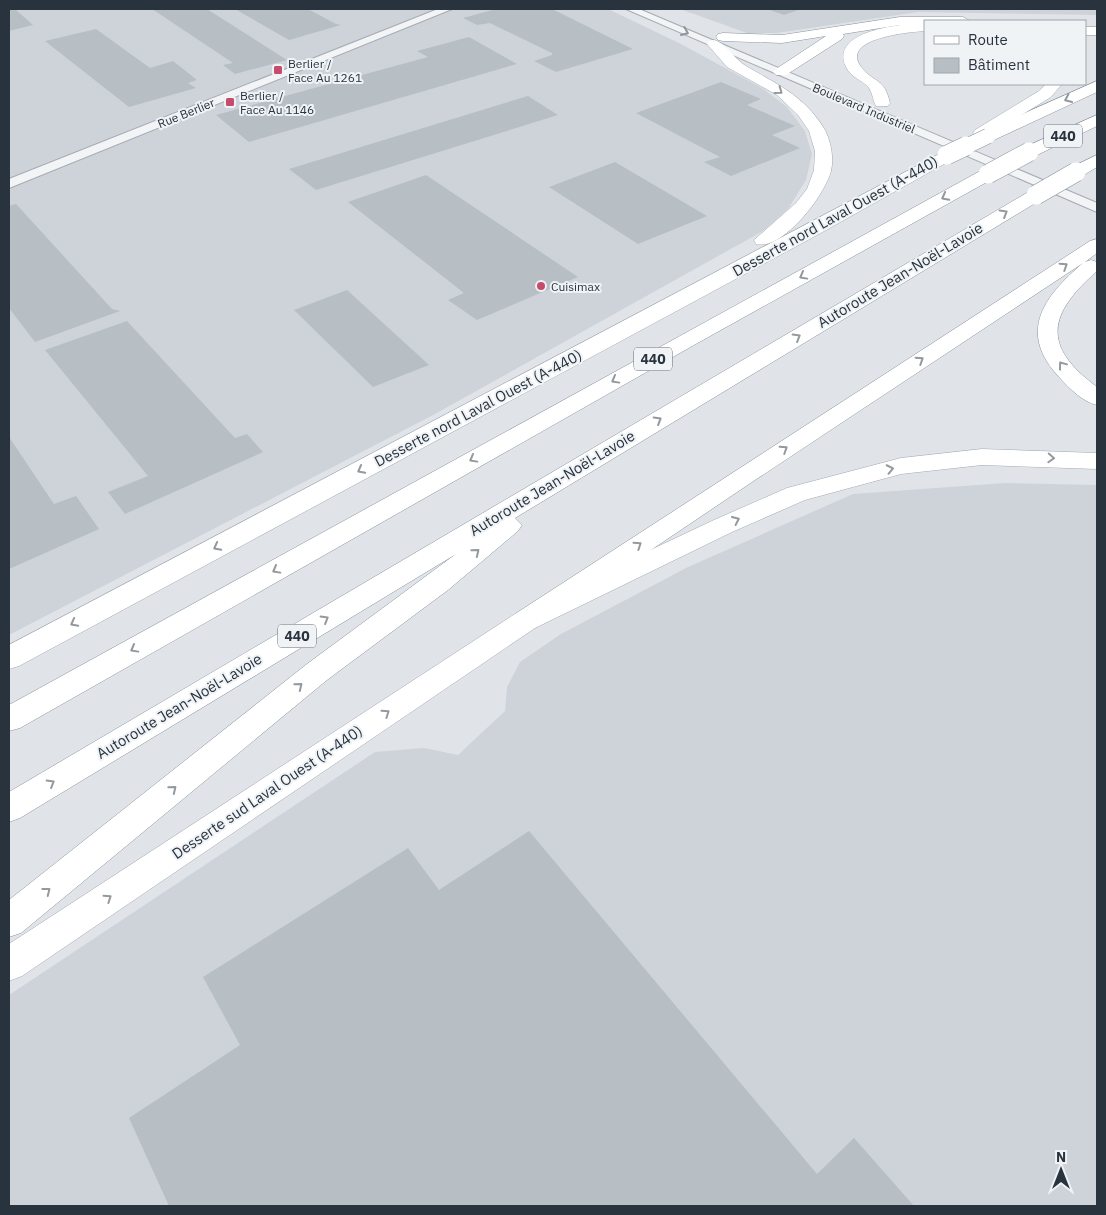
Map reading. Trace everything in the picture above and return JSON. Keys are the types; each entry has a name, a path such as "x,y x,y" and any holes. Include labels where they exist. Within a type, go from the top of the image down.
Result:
{"main road":[{"path":"670,305 794,217 814,193 820,181 823,166 820,139 803,111 775,88 732,63 719,40 778,39 900,21 924,21"},
{"path":"882,103 877,88 861,75 853,65 851,58 853,49 866,38 877,34 897,29 924,27"},
{"path":"786,69 846,30"},
{"path":"984,134 1045,94 1053,85"},
{"path":"984,134 1097,86"},
{"name":"440","path":"9,719 988,174 1029,152 1097,120"},
{"name":"Desserte nord Laval Ouest (A-440)","path":"9,658 670,305 984,134"},
{"name":"Autoroute Jean-Noël-Lavoie","path":"9,808 1036,194 1078,179 1097,160"},
{"path":"525,621 1097,244"},
{"path":"1097,261 1071,282 1059,295 1051,310 1047,329 1049,342 1057,360 1073,379 1097,398"},
{"path":"525,621 773,503 839,481 900,466 952,459 1025,457 1097,461"},
{"path":"9,921 317,672 438,583 586,463"},
{"name":"Desserte sud Laval Ouest (A-440)","path":"9,964 525,621"}],"street":[{"name":"Rue Berlier","path":"9,184 447,9"},
{"name":"Boulevard Industriel","path":"632,9 719,40"},
{"name":"Boulevard Industriel","path":"656,9 719,40 1097,208"},
{"name":"Boulevard Industriel","path":"786,69 882,103 1048,172 1078,179"}],"shaded area":[{"path":"9,9 608,9 679,43 762,88 787,107 805,131 812,154 806,180 788,209 763,231 435,414 9,635"},
{"path":"680,9 1097,9 1097,15 918,12 777,33 747,33"},
{"path":"1005,483 1097,485 1097,1206 9,1206 9,995 375,752 424,748 458,755 505,711 507,687 520,662 561,634 688,567 853,494"}],"building":[{"path":"9,9 15,9 33,25 9,31"},
{"path":"152,9 207,9 287,60 235,74 223,65 233,63"},
{"path":"235,9 308,9 341,25 289,40"},
{"path":"496,9 552,9 633,49 556,72 534,61 552,55 552,53 490,23 477,25 463,18"},
{"path":"767,9 801,9 784,15"},
{"path":"96,29 150,68 173,61 197,80 188,83 196,88 129,107 45,41"},
{"path":"469,37 517,64 249,142 216,115 428,57 417,51"},
{"path":"721,82 761,99 747,105 795,126 772,135 800,148 731,176 704,162 720,157 636,113"},
{"path":"528,96 558,115 316,190 289,169"},
{"path":"615,162 707,216 638,244 549,187"},
{"path":"426,175 578,277 477,320 448,300 464,293 348,202"},
{"path":"16,204 112,309 120,311 35,342 9,308 9,206"},
{"path":"347,290 429,365 373,387 294,310"},
{"path":"127,321 235,438 247,434 263,452 125,514 108,492 148,476 45,350"},
{"path":"9,437 54,504 76,496 99,529 9,569"},
{"path":"529,831 817,1174 854,1138 914,1206 169,1206 129,1118 240,1045 203,977 408,848 439,890"}],"place":[{"name":"Berlier / Face Au 1261","path":"278,70"},
{"name":"Berlier / Face Au 1146","path":"230,102"},
{"name":"Cuisimax","path":"541,286"}]}
